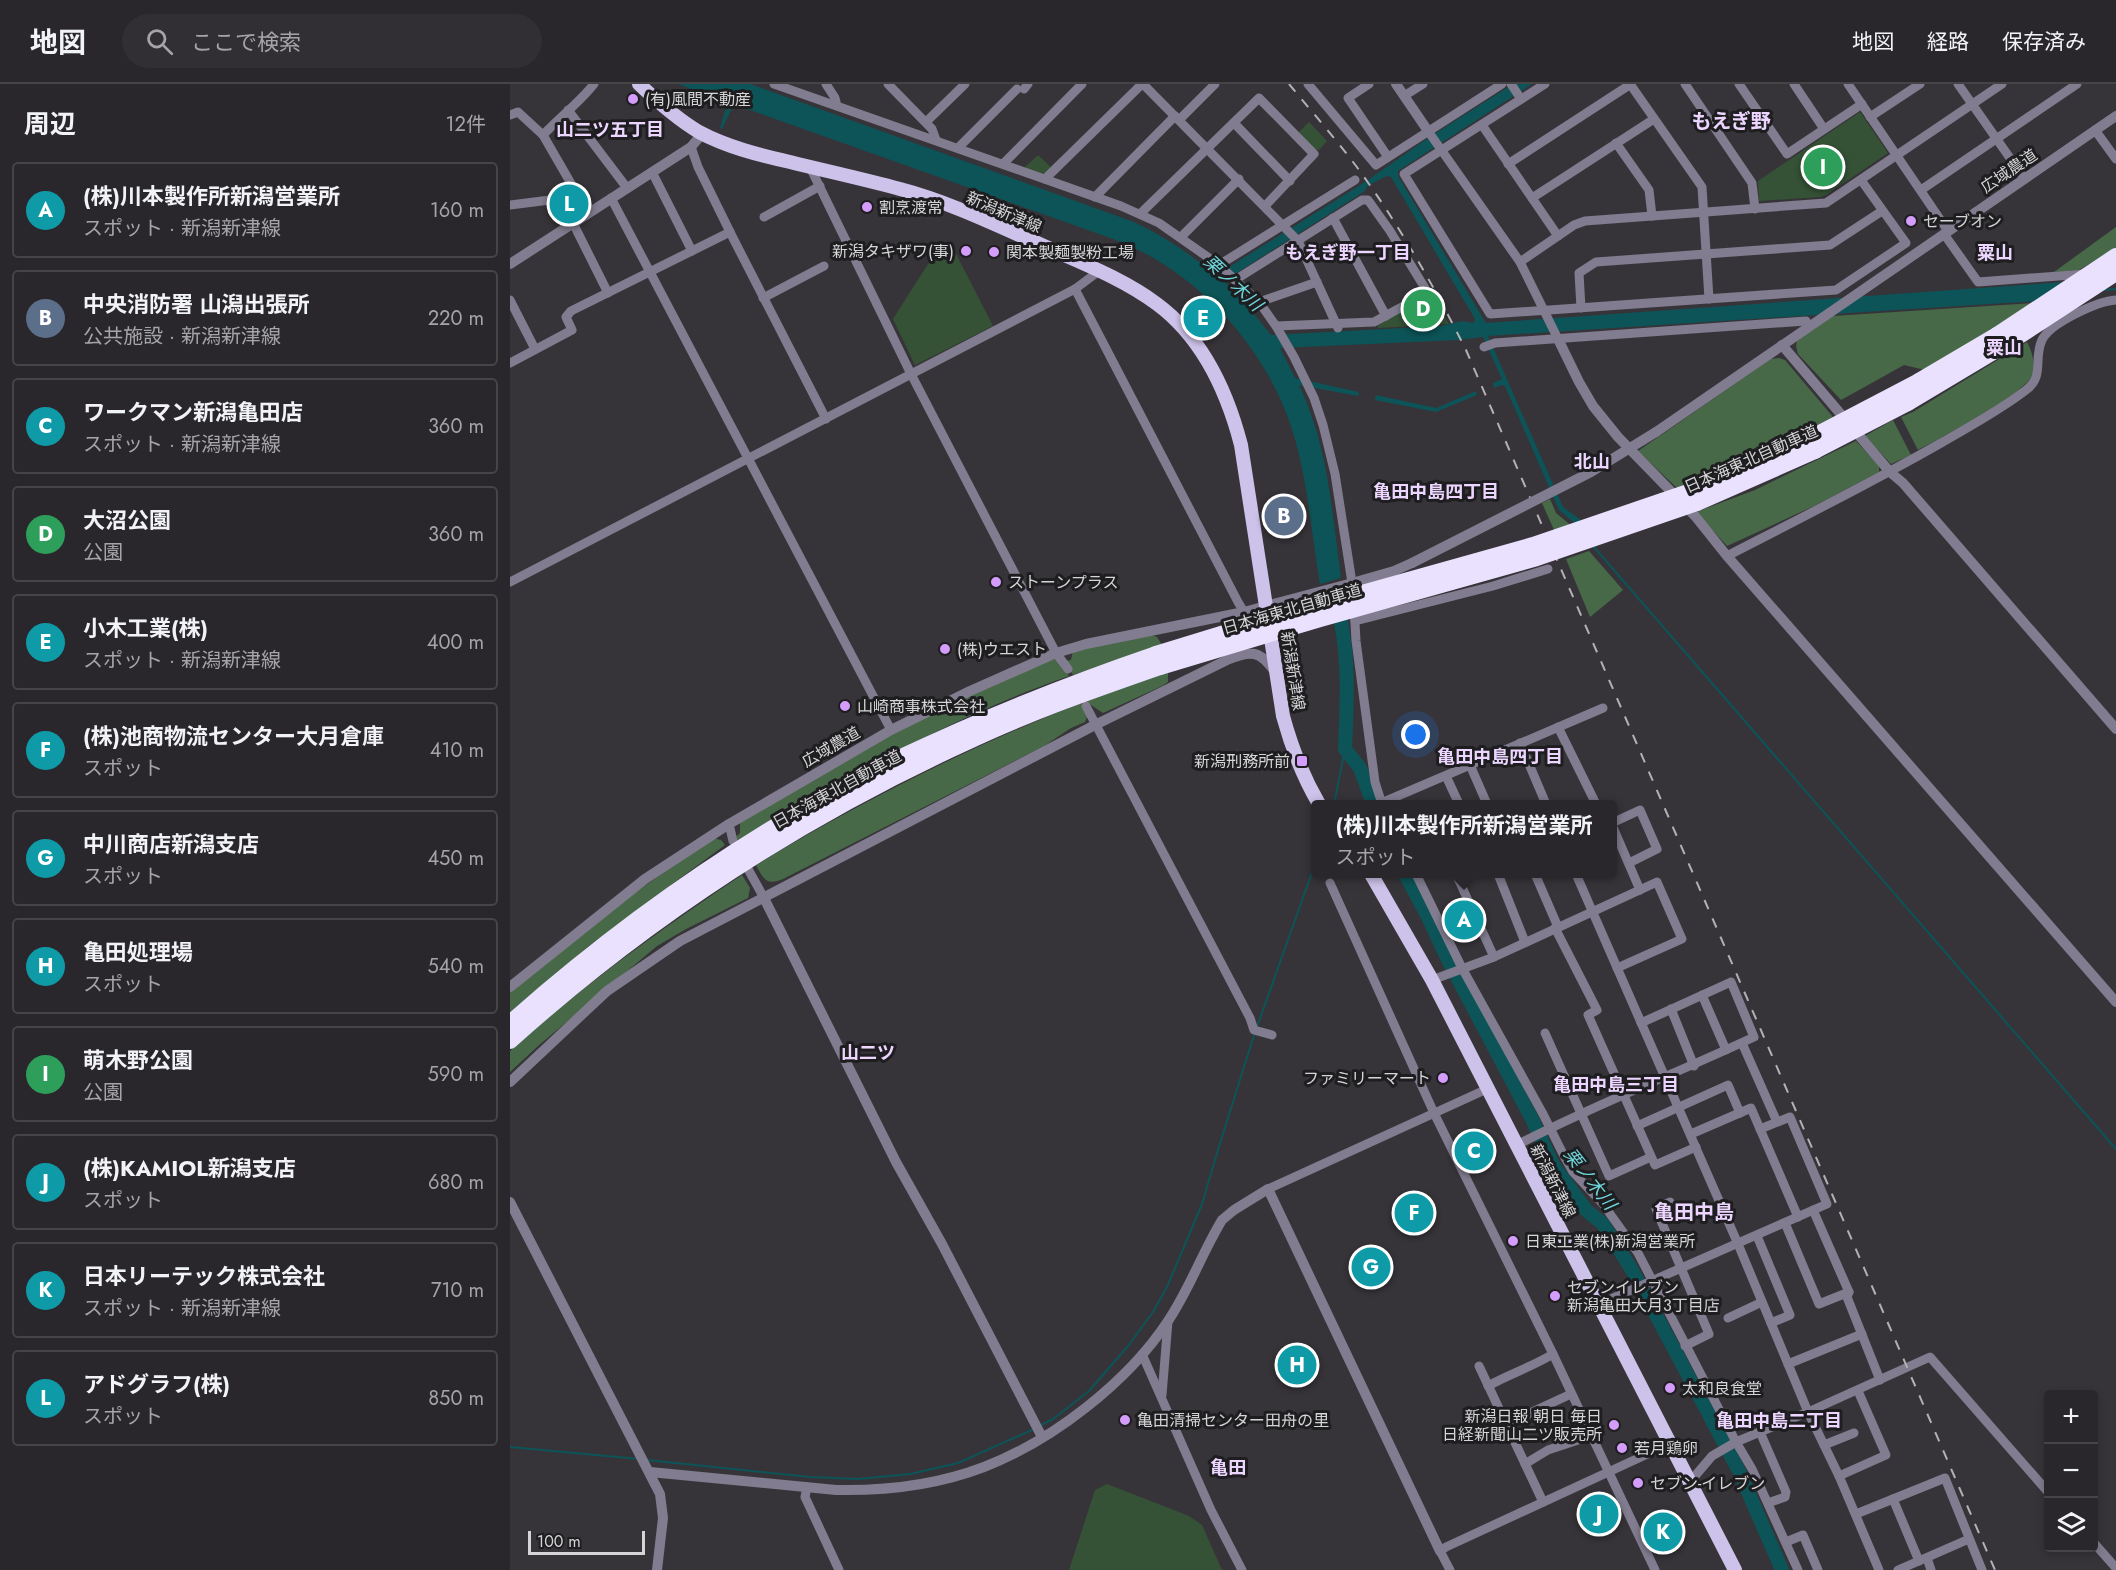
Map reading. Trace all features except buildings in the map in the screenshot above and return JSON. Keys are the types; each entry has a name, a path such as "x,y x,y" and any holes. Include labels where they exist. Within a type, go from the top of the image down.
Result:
{"highway":[{"name":"日本海東北自動車道","path":"510,1041 574,986 655,924 740,866 876,786 967,742 1158,660 1280,616 1693,498 1758,463 1813,445 1908,403 2116,256"},
{"name":"日本海東北自動車道","path":"1813,445 1919,381 2003,338 2116,272"},
{"name":"日本海東北自動車道","path":"510,1023 649,912 733,853 821,801 898,759 963,728 1069,685 1158,660"}],"main road":[{"name":"新潟新津線","path":"639,84 663,107 702,134 739,148 939,201 1099,272 1149,298 1179,323 1196,344 1225,393 1241,445 1283,716 1291,748 1317,800"},
{"name":"新潟新津線","path":"1375,878 1432,980 1735,1570"}],"street":[{"path":"543,135 578,103 594,84"},
{"path":"774,84 1140,214 1181,237 1221,267 1259,302 1290,349 1304,378 1320,416 1330,452 1355,621 1375,782 1380,800"},
{"path":"826,84 837,106"},
{"path":"926,122 965,84"},
{"path":"1003,164 1082,84"},
{"path":"1095,197 1215,84"},
{"path":"1308,84 1376,165 1430,133 1502,84"},
{"path":"1369,84 1348,98 1388,157"},
{"path":"1396,84 1520,262 1579,382 1618,437 1695,516 1727,556 2116,1002"},
{"path":"1404,96 1423,84"},
{"path":"1511,84 1520,97"},
{"path":"1545,84 1520,97 1482,125 1441,147 1404,174 1490,314 1545,313 1581,308 1836,290 1906,243 1862,180"},
{"path":"1508,164 1631,84 1702,187 1709,299"},
{"path":"1684,84 1752,183 1755,209"},
{"path":"1739,84 1787,154 1862,104"},
{"path":"1794,84 1824,129"},
{"path":"1848,84 1921,190 1978,282 2116,272"},
{"path":"1870,117 1908,87 1920,84"},
{"path":"1958,84 2024,178"},
{"path":"1520,262 1574,225 1585,221 1826,203 2002,84"},
{"path":"1921,190 2077,84"},
{"path":"1045,179 1144,85 1266,206 1296,239 1337,326"},
{"path":"895,86 932,129 936,140"},
{"path":"958,148 1023,87"},
{"path":"1140,214 1259,98 1314,154 1266,206"},
{"path":"568,110 627,188"},
{"path":"510,115 518,112 543,135 588,213"},
{"name":"広域農道","path":"1782,345 2116,116"},
{"path":"1532,198 1654,118"},
{"path":"1234,123 1290,181"},
{"path":"1482,125 1558,236"},
{"path":"2095,130 2116,159"},
{"path":"510,264 691,147 702,134"},
{"path":"1616,143 1649,190 1652,216"},
{"path":"691,147 698,167 730,232 826,419"},
{"path":"810,167 911,374 1056,653 1068,669"},
{"path":"652,172 692,251"},
{"path":"1181,237 1239,179"},
{"path":"1221,267 1354,180"},
{"path":"764,217 820,186"},
{"path":"510,205 550,200 573,188"},
{"path":"611,198 891,730"},
{"path":"1234,279 1362,200 1368,200 1428,293 1374,322 1278,329"},
{"path":"1581,308 1579,273 1596,262 1830,245 1882,211"},
{"path":"1333,218 1386,316"},
{"path":"573,223 608,293"},
{"path":"510,363 572,330 566,317 571,311 730,232"},
{"path":"763,298 825,266"},
{"path":"510,582 1075,290 1099,272"},
{"path":"1259,302 1317,282"},
{"path":"1075,290 1244,612"},
{"path":"510,300 535,350"},
{"path":"1727,556 1890,472 2004,407 2036,381 2037,355 2043,338 2054,328 2090,306 2116,300"},
{"path":"1484,347 1495,343 1806,321"},
{"path":"1349,584 1394,571 1412,563 1591,472 1656,432 1782,345 1890,472 1903,483 2116,729"},
{"path":"1355,621 1484,589 1548,569"},
{"name":"広域農道","path":"510,987 645,879 729,824 891,730 970,691 1056,653 1125,635 1202,622 1349,584"},
{"path":"510,1082 607,991 680,941 763,896 916,820 1095,725 1240,655 1256,654 1266,658 1277,674"},
{"path":"1086,706 1250,1018 1254,1030 1272,1035"},
{"path":"1390,800 1603,708"},
{"path":"1558,727 1594,800"},
{"path":"1520,743 1544,800"},
{"path":"1470,765 1484,800"},
{"path":"1446,776 1457,800"},
{"path":"1617,822 1640,810 1657,849 1629,863"},
{"path":"729,824 734,841"},
{"path":"1617,835 1640,890"},
{"path":"748,869 896,1162 942,1244 1041,1435"},
{"path":"1418,878 1462,968 1573,1172 1621,1226 1638,1253 1685,1346 1752,1468 1798,1570"},
{"path":"1458,878 1494,957"},
{"path":"1500,878 1525,942"},
{"path":"1537,878 1556,928 1597,1010 1588,1015 1655,1165 1696,1147"},
{"path":"1578,878 1738,1244 1808,1412 1839,1476 1879,1570"},
{"path":"1432,980 1494,957 1657,882 1682,939 1617,968"},
{"path":"1330,883 1434,1113 1553,1354 1655,1570"},
{"path":"1517,1145 1550,1127 1694,1066 1754,1037 1731,982 1641,1023"},
{"path":"1702,995 1726,1050"},
{"path":"1671,1009 1694,1066"},
{"path":"1545,1033 1609,1176 1651,1157"},
{"path":"1742,1043 1776,1122"},
{"path":"1637,1126 1728,1086 1740,1113"},
{"path":"648,1469 807,1487 865,1490 906,1487 984,1467 1041,1435 1100,1397 1142,1354 1168,1321 1222,1221 1234,1210 1268,1189 1487,1089"},
{"path":"1690,1134 1751,1108 1798,1217"},
{"path":"1598,1305 1827,1204 1790,1117 1760,1129"},
{"path":"1268,1189 1450,1570"},
{"path":"510,1202 660,1494 663,1506 662,1532 657,1570"},
{"path":"1670,1202 1656,1209 1709,1334 1685,1346"},
{"path":"1813,1210 1849,1292 1847,1297 1880,1380"},
{"path":"1785,1223 1819,1304 1849,1292"},
{"path":"1757,1236 1790,1315 1771,1323"},
{"path":"1728,1318 1762,1302"},
{"path":"1161,1398 1168,1321"},
{"path":"1788,1364 1863,1334"},
{"path":"1142,1354 1211,1510 1242,1570"},
{"path":"1488,1386 1516,1370 1540,1362 1553,1354"},
{"path":"1689,1482 1712,1456 1736,1442 1930,1357 2044,1486"},
{"path":"1479,1366 1543,1502"},
{"path":"1839,1476 1886,1455 1858,1390"},
{"path":"1506,1425 1571,1394"},
{"path":"1525,1464 1548,1450 1578,1440 1589,1431"},
{"path":"1760,1432 1786,1492 1785,1497 1768,1503"},
{"path":"1824,1445 1854,1433"},
{"path":"1440,1551 1669,1444"},
{"path":"1856,1514 1945,1478 1982,1570"},
{"path":"807,1487 805,1497 839,1570"},
{"path":"1893,1499 1923,1559 1931,1570"},
{"path":"1786,1542 1803,1535 1818,1570"},
{"path":"1898,1570 1969,1539"},
{"path":"2098,1548 2116,1568"}],"green space":[{"path":"1860,112 1888,153 1826,195 1759,201 1758,181"},
{"path":"1309,122 1327,141 1319,150 1314,149 1298,133"},
{"path":"1038,155 1052,168 1045,173 1024,168"},
{"path":"2116,227 2116,248 2079,270 2054,272"},
{"path":"952,246 993,326 915,365 893,319 935,253"},
{"path":"1431,294 1449,324 1378,328 1378,325"},
{"path":"2035,303 1925,370 1904,365 1841,400 1798,354 1796,346 1797,341 1833,316"},
{"path":"2027,342 2032,354 2034,369 2024,385 1979,416 1918,450 1901,417 1913,412"},
{"path":"1771,359 1785,360 1833,417 1808,433 1678,489 1638,451"},
{"path":"1893,420 1911,455 1891,464 1865,436"},
{"path":"1856,441 1879,466 1879,472 1814,506 1727,546 1696,512 1755,490"},
{"path":"1550,499 1556,513 1573,527 1555,532 1542,503"},
{"path":"1589,551 1623,590 1590,617 1566,559"},
{"path":"1149,634 1157,637 1162,645 1073,675 1064,661 1071,660 1073,650"},
{"path":"1056,659 1069,676 983,710 899,750 738,841 736,837 740,833 740,820 876,740 1046,660"},
{"path":"1168,671 1168,682 1162,686 1103,713 1085,701"},
{"path":"1081,703 1087,717 1085,722 1071,728 1044,746 783,879 773,882 766,880 756,865 835,819 955,757"},
{"path":"712,838 721,840 725,845 590,945 510,1012 510,990 590,925"},
{"path":"742,875 750,888 748,898 657,946 510,1072 510,1051 537,1027 623,959"},
{"path":"1107,1484 1189,1516 1202,1525 1222,1570 1069,1570 1095,1490"}],"water":[{"path":"678,84 750,84 1134,222 1156,233 1216,275 1365,182 1428,138 1513,84 1532,84 1398,171 1398,176 1486,323 2064,282 2036,301 1488,336 1563,507 1581,520 1577,525 1559,510 1505,386 1494,388 1493,383 1502,379 1483,337 1280,348 1295,378 1359,392 1358,396 1299,385 1317,431 1323,455 1341,578 1320,584 1303,475 1286,412 1259,360 1242,336 1202,293 1155,259 1113,239 753,111 737,106 732,108 722,129 720,128 726,102","holes":["1387,176 1391,177 1475,319 1473,323 1462,321 1441,326 1271,335 1224,281 1365,191 1367,186"]},
{"path":"1476,391 1477,395 1436,412 1375,400 1376,395 1436,408"}],"waterway":[{"path":"2104,290 2116,289"},
{"path":"1593,546 2116,1149"},
{"name":"栗ノ木川","path":"1337,606 1346,659 1345,749 1360,768 1372,800"},
{"path":"1335,800 1345,749"},
{"path":"1257,1027 1311,875"},
{"name":"栗ノ木川","path":"1407,878 1532,1119 1553,1165 1586,1210 1603,1224 1632,1270 1739,1471 1782,1570"},
{"path":"1039,1426 1053,1419 1089,1391 1128,1346 1153,1312 1167,1287 1202,1204 1255,1032"},
{"path":"647,1460 810,1477 858,1479 910,1474 958,1463 1034,1429"},
{"path":"510,1447 639,1459"}],"railway":[{"path":"1289,84 1350,158 1382,203 1420,265 1466,350 1995,1570"}],"place":[{"name":"(有)風間不動産","path":"633,99"},
{"name":"萌木野公園","path":"1823,167"},
{"name":"アドグラフ(株)","path":"569,204"},
{"name":"割烹渡常","path":"867,207"},
{"name":"セーブオン","path":"1911,221"},
{"name":"新潟タキザワ(事)","path":"966,251"},
{"name":"関本製麺製粉工場","path":"994,252"},
{"name":"大沼公園","path":"1423,309"},
{"name":"小木工業(株)","path":"1203,318"},
{"name":"中央消防署 山潟出張所","path":"1284,516"},
{"name":"ストーンプラス","path":"996,582"},
{"name":"(株)ウエスト","path":"945,649"},
{"name":"山崎商事株式会社","path":"845,706"},
{"name":"新潟刑務所前","path":"1302,761"},
{"name":"(株)川本製作所新潟営業所","path":"1464,920"},
{"name":"ファミリーマート","path":"1443,1078"},
{"name":"ワークマン新潟亀田店","path":"1474,1151"},
{"name":"(株)池商物流センター大月倉庫","path":"1414,1213"},
{"name":"日東工業(株)新潟営業所","path":"1513,1241"},
{"name":"中川商店新潟支店","path":"1371,1267"},
{"name":"セブンイレブン 新潟亀田大月3丁目店","path":"1555,1296"},
{"name":"亀田処理場","path":"1297,1365"},
{"name":"太和良食堂","path":"1670,1388"},
{"name":"亀田清掃センター田舟の里","path":"1125,1420"},
{"name":"新潟日報 朝日 毎日 日経新聞山二ツ販売所","path":"1614,1425"},
{"name":"若月鶏卵","path":"1622,1448"},
{"name":"セブン-イレブン","path":"1638,1483"},
{"name":"(株)KAMIOL新潟支店","path":"1599,1514"},
{"name":"日本リーテック株式会社","path":"1663,1532"}],"district":[{"name":"もえぎ野","path":"1731,121"},
{"name":"山二ツ五丁目","path":"610,130"},
{"name":"もえぎ野一丁目","path":"1348,253"},
{"name":"粟山","path":"1995,253"},
{"name":"粟山","path":"2004,348"},
{"name":"北山","path":"1592,462"},
{"name":"亀田中島四丁目","path":"1436,492"},
{"name":"亀田中島四丁目","path":"1500,757"},
{"name":"山二ツ","path":"868,1053"},
{"name":"亀田中島三丁目","path":"1616,1085"},
{"name":"亀田中島","path":"1694,1212"},
{"name":"亀田中島二丁目","path":"1779,1421"},
{"name":"亀田","path":"1228,1468"}]}
